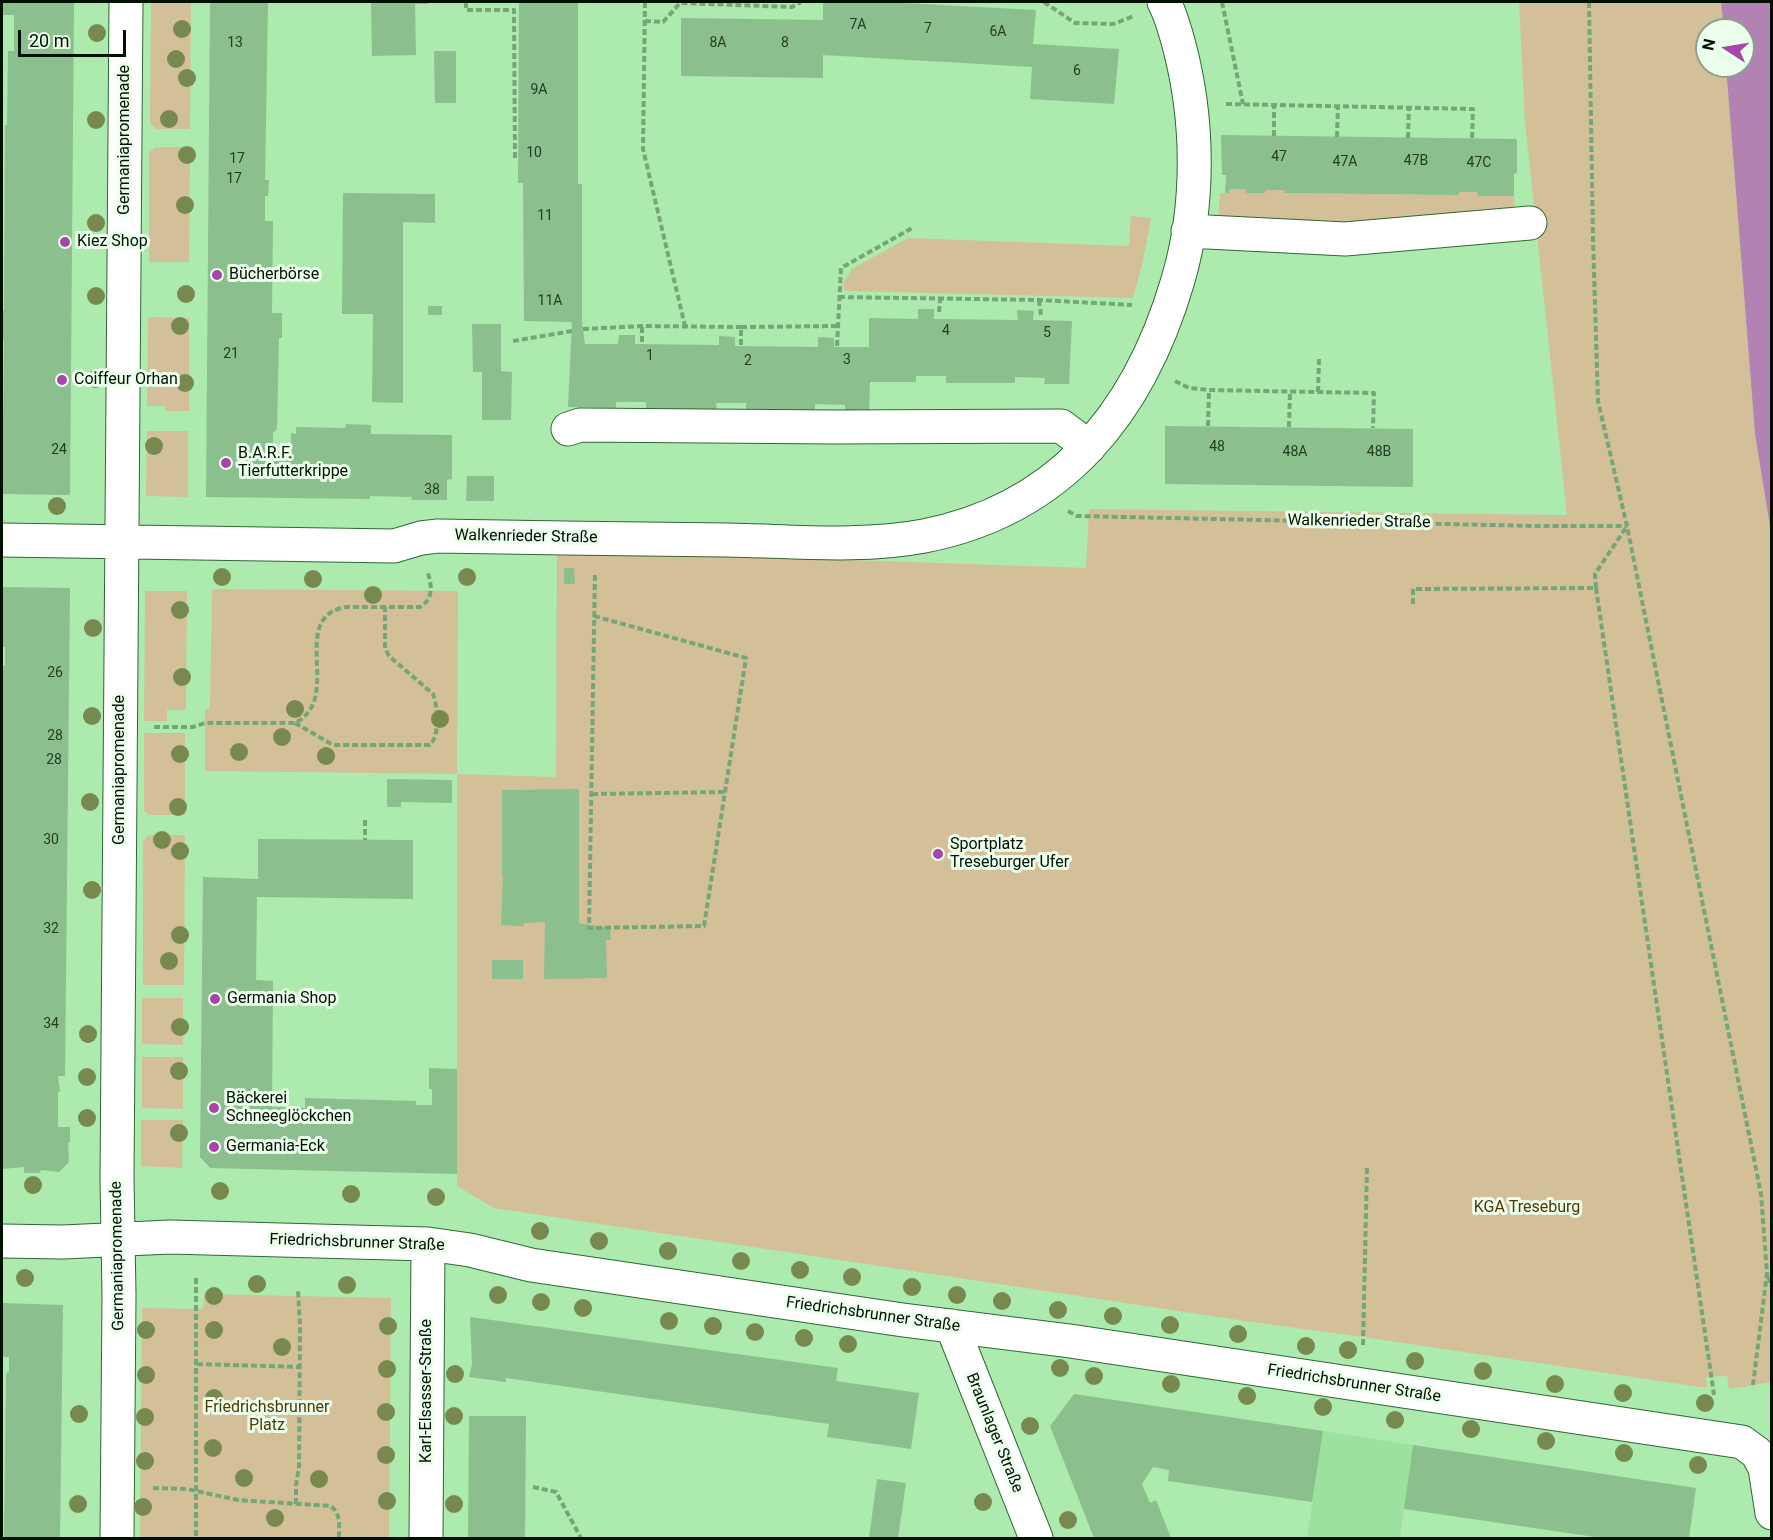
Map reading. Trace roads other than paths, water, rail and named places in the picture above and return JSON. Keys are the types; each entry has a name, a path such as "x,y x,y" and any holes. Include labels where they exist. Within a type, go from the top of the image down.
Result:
{"street":[{"name":"Germaniapromenade","path":"117,1539 121,542 126,2"},
{"name":"Walkenrieder Straße","path":"2,540 394,546 421,538 438,536 844,542 913,537 959,527 996,514 1042,488 1089,447 1111,422 1146,366 1170,307 1181,269 1188,231 1194,169 1190,98 1180,48 1151,8"},
{"path":"1188,231 1344,238 1530,223"},
{"path":"568,429 580,424 824,427 1061,426 1089,447"},
{"name":"Friedrichsbrunner Straße","path":"2,1241 63,1242 170,1237 428,1244 470,1250 531,1265 1082,1343 1742,1442 1757,1453 1765,1468 1772,1514"},
{"name":"Karl-Elsasser-Straße","path":"426,1539 428,1244"},
{"name":"Braunlager Straße","path":"952,1326 1036,1539"}],"place":[{"name":"Kiez Shop","path":"65,242"},
{"name":"Bücherbörse","path":"217,275"},
{"name":"Coiffeur Orhan","path":"62,380"},
{"name":"B.A.R.F. Tierfutterkrippe","path":"226,463"},
{"name":"Sportplatz Treseburger Ufer","path":"938,854"},
{"name":"Germania Shop","path":"215,999"},
{"name":"Bäckerei Schneeglöckchen","path":"214,1108"},
{"name":"Germania-Eck","path":"214,1147"}],"park label":[{"name":"KGA Treseburg","path":"1527,1208"},
{"name":"Friedrichsbrunner Platz","path":"267,1417"}]}
